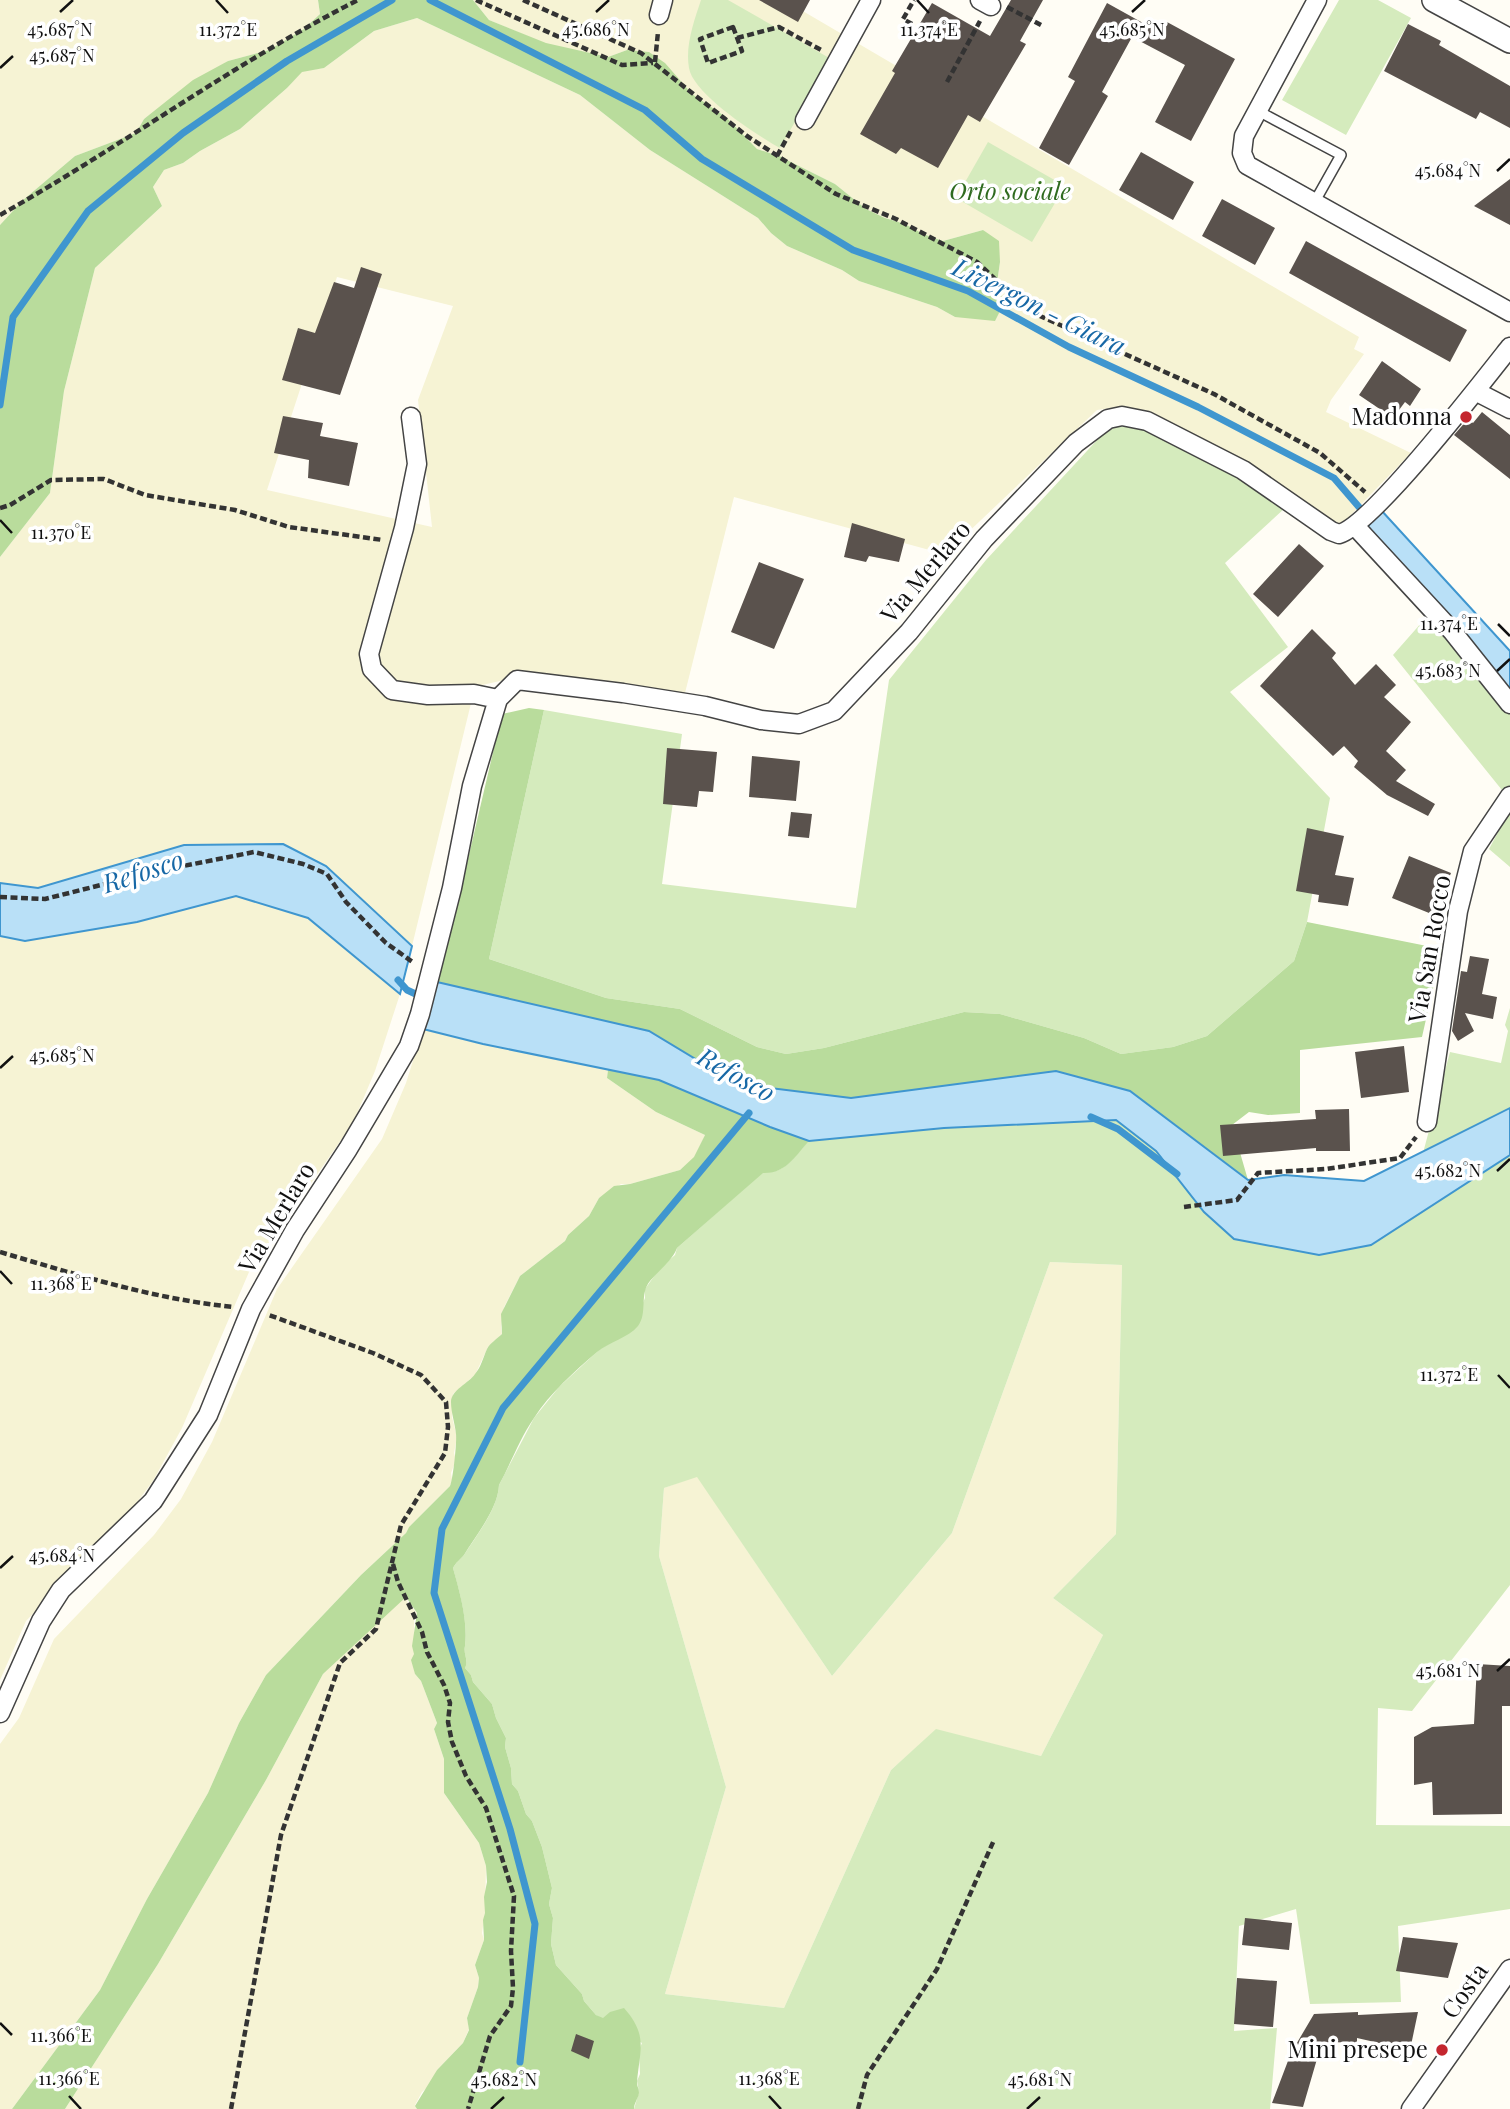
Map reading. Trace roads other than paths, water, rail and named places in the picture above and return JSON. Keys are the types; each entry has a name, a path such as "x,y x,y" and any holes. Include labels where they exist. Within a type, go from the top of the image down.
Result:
{"street":[{"path":"804,120 872,0"},
{"path":"1317,0 1244,136 1242,153 1247,165 1510,312"},
{"path":"1434,0 1510,41"},
{"path":"1510,347 1383,499 1355,526 1452,631 1510,704"},
{"path":"1475,391 1510,409"},
{"name":"Via Merlaro","path":"0,1713 41,1621 61,1590 153,1502 208,1415 251,1309 295,1230 348,1149 409,1046 420,1014 452,888 472,786 498,699 517,680 664,699 786,723 799,724 834,711 909,632 984,539 1076,443 1108,419 1122,415 1147,421 1243,470 1331,531 1339,534 1355,526"},
{"path":"411,417 418,464 400,543 369,654 372,669 392,690 428,695 474,694 498,699"},
{"name":"Via San Rocco","path":"1427,1122 1458,911 1473,851 1510,796"},
{"name":"Costa","path":"1411,2109 1510,1969"}],"lane":[{"path":"1258,111 1341,155 1314,202"}],"water":[{"path":"1381,510 1510,651 1510,701 1359,538"},
{"path":"283,844 326,866 412,946 400,994 308,918 236,896 137,922 25,941 0,936 0,883 38,888 184,845"},
{"path":"437,982 649,1031 737,1084 851,1098 1056,1071 1130,1091 1248,1180 1284,1175 1364,1181 1510,1108 1510,1155 1371,1245 1319,1255 1234,1239 1204,1212 1156,1151 1116,1120 944,1128 809,1141 659,1080 423,1029"}],"waterway":[{"path":"0,405 13,317 88,211 183,133 287,61 392,0"},
{"name":"Livergon - Giara","path":"430,0 645,110 702,159 853,250 968,291 1069,347 1198,407 1334,478 1365,514"},
{"name":"Refosco","path":"398,980 407,990 422,997"},
{"path":"520,2062 535,1924 510,1829 434,1593 442,1529 503,1408 749,1113"},
{"name":"Refosco","path":"1091,1117 1118,1129 1177,1174"}],"place":[{"name":"Madonna","path":"1466,417"},
{"name":"Mini presepe","path":"1442,2050"}],"park label":[{"name":"Orto sociale","path":"1010,192"}]}
